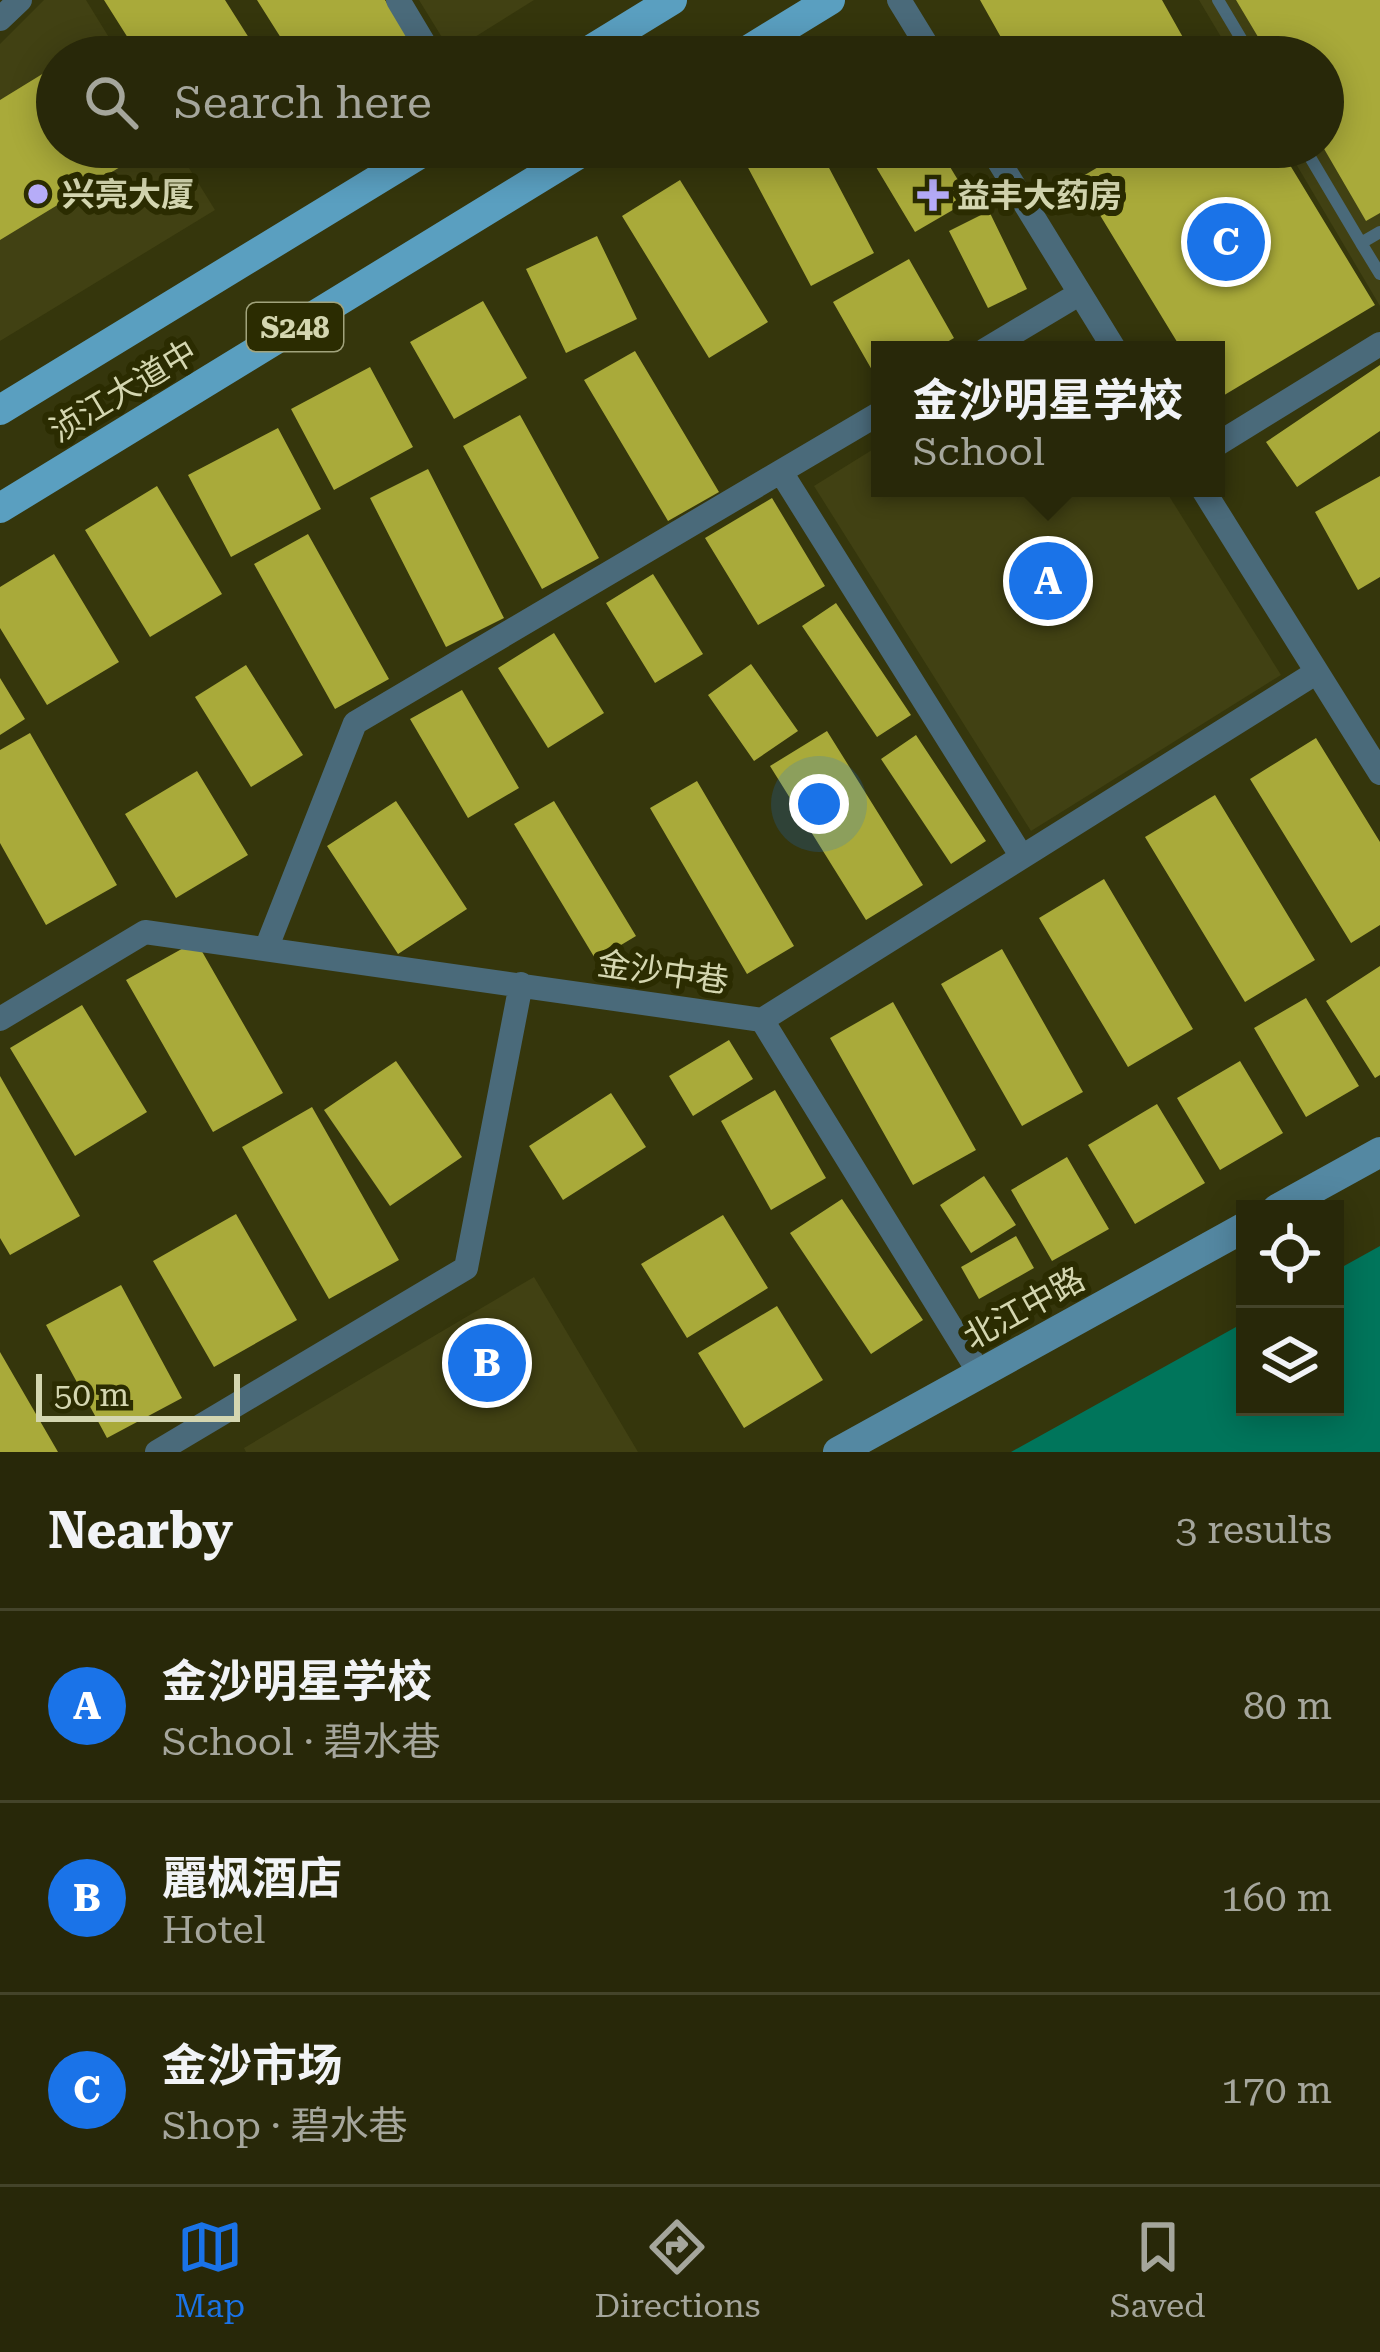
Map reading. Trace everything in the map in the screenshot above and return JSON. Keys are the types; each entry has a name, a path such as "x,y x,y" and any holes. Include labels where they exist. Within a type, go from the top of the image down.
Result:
{"main road":[{"path":"613,36 672,0"},
{"path":"771,36 830,0"},
{"name":"浈江大道中","path":"0,410 397,168"},
{"name":"浈江大道中","path":"0,508 556,168"}],"street":[{"path":"0,20 20,0"},
{"path":"398,0 419,36"},
{"path":"899,0 921,36"},
{"path":"1002,168 1109,341"},
{"path":"1000,341 1079,294"},
{"path":"1225,439 1380,344"},
{"path":"266,949 355,723 871,418"},
{"path":"781,472 1022,857"},
{"path":"1208,497 1380,773"},
{"name":"金沙中巷","path":"0,1019 146,932 762,1020 1317,672"},
{"path":"157,1452 466,1268 521,984"},
{"path":"762,1020 980,1374"},
{"path":"1293,1200 1380,1152"},
{"name":"北江中路","path":"838,1452 1236,1232"}],"lane":[{"path":"1218,0 1239,36"},
{"path":"1316,168 1380,274"},
{"path":"1361,243 1380,232"}],"shaded area":[{"path":"44,0 86,0 108,36 36,36 36,168 189,168 215,210 0,341 0,44"},
{"path":"419,0 534,0 477,36 441,36"},
{"path":"1199,0 1380,0 1380,306 1298,168 1344,168 1344,36 1220,36"},
{"path":"871,451 871,497 1170,497 1281,675 1031,831 814,486"},
{"path":"1380,1246 1380,1452 1011,1452 1236,1327 1236,1416 1344,1416 1344,1266"},
{"path":"534,1277 638,1452 246,1452 244,1448"}],"building":[{"path":"104,0 225,0 248,36 127,36"},
{"path":"257,0 385,0 408,36 280,36"},
{"path":"980,0 1162,0 1182,36 1000,36"},
{"path":"1236,0 1380,0 1380,213 1366,221 1335,168 1344,168 1344,36 1257,36"},
{"name":"兴亮大厦","path":"36,78 36,168 118,168 0,240 0,100"},
{"path":"748,168 829,168 874,253 811,286"},
{"path":"877,168 951,168 970,200 915,232"},
{"path":"1097,168 1292,168 1375,305 1225,395 1225,341 1177,341 1078,179"},
{"path":"680,180 768,322 709,358 622,216"},
{"path":"989,211 1027,289 988,308 949,231"},
{"path":"597,236 637,319 566,353 526,269"},
{"path":"909,259 954,338 871,341 871,368 833,302"},
{"path":"483,301 527,378 454,419 410,342"},
{"path":"635,351 719,492 668,521 584,380"},
{"path":"1380,365 1380,431 1297,487 1266,442"},
{"path":"370,367 413,447 334,490 291,409"},
{"path":"520,415 599,558 542,589 463,446"},
{"path":"278,428 321,509 231,557 188,475"},
{"path":"428,469 504,618 446,647 370,498"},
{"path":"1380,476 1380,577 1358,590 1315,512"},
{"path":"157,486 222,594 150,637 85,530"},
{"path":"772,498 825,586 758,625 705,538"},
{"path":"308,534 389,679 335,709 254,564"},
{"path":"54,554 119,662 47,705 0,628 0,587"},
{"path":"653,574 703,654 655,683 606,603"},
{"path":"836,603 911,715 877,737 802,626"},
{"path":"554,633 604,713 548,748 498,668"},
{"path":"751,664 798,731 754,761 708,695"},
{"path":"246,665 303,755 251,787 195,697"},
{"path":"0,678 25,719 0,735"},
{"path":"462,690 519,788 468,818 410,719"},
{"path":"827,731 923,885 866,920 770,766"},
{"path":"30,733 117,885 46,925 0,843 0,750"},
{"path":"916,735 986,841 951,864 881,759"},
{"path":"1316,738 1380,842 1380,925 1351,943 1250,779"},
{"path":"197,771 248,855 176,898 125,814"},
{"path":"697,781 794,946 747,974 650,808"},
{"path":"1215,795 1315,960 1245,1002 1145,837"},
{"path":"396,801 467,909 398,954 327,846"},
{"path":"554,801 636,936 596,960 514,824"},
{"path":"1104,879 1193,1029 1128,1067 1039,918"},
{"path":"196,941 283,1093 213,1132 126,980"},
{"path":"1002,949 1083,1092 1022,1126 941,984"},
{"path":"1380,966 1380,1075 1375,1078 1326,1001"},
{"path":"1306,998 1359,1086 1306,1117 1254,1028"},
{"path":"893,1002 976,1150 913,1185 830,1038"},
{"path":"82,1005 147,1112 75,1156 10,1048"},
{"path":"729,1040 753,1079 693,1116 669,1076"},
{"path":"396,1061 462,1157 390,1206 324,1110"},
{"path":"1240,1061 1283,1133 1220,1170 1177,1098"},
{"path":"0,1076 80,1216 10,1255 0,1238"},
{"path":"775,1090 826,1178 771,1210 721,1121"},
{"path":"611,1093 646,1147 563,1200 529,1146"},
{"path":"1157,1104 1205,1183 1135,1224 1088,1145"},
{"path":"312,1107 399,1260 329,1299 242,1147"},
{"path":"1067,1157 1109,1229 1052,1261 1011,1190"},
{"path":"984,1176 1016,1225 971,1253 940,1205"},
{"path":"842,1199 923,1320 871,1354 790,1233"},
{"path":"236,1214 297,1320 214,1367 153,1261"},
{"path":"723,1215 768,1288 687,1338 641,1264"},
{"path":"1016,1236 1034,1268 979,1299 961,1267"},
{"path":"121,1285 182,1398 107,1438 46,1325"},
{"path":"777,1306 823,1380 744,1428 698,1353"},
{"path":"0,1352 58,1452 0,1452"}],"place":[{"name":"兴亮大厦","path":"38,194"},
{"name":"益丰大药房","path":"933,195"},
{"name":"金沙市场","path":"1226,242"},
{"name":"金沙明星学校","path":"1048,581"},
{"name":"麗枫酒店","path":"487,1363"}]}
